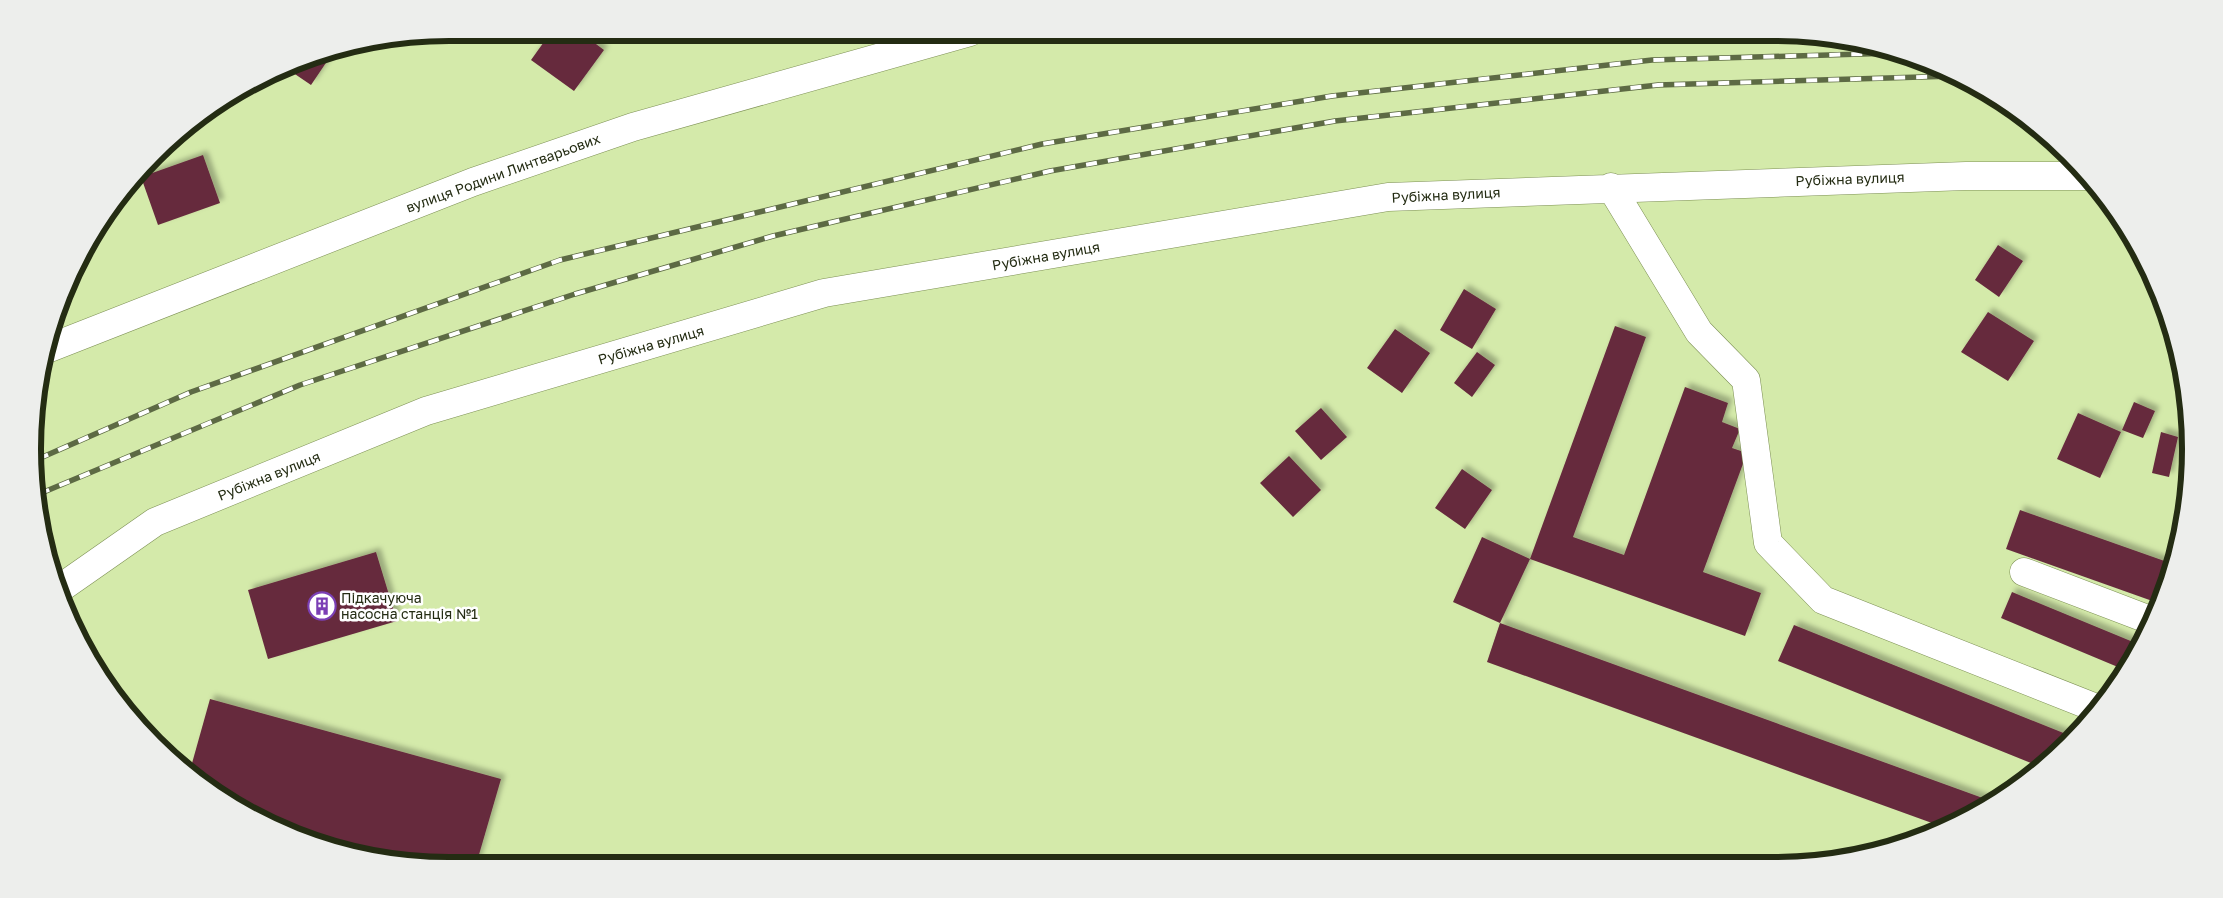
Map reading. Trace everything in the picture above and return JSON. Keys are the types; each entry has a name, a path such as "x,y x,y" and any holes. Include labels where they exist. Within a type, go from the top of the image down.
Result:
{"street":[{"name":"вулиця Родини Линтварьових","path":"54,346 473,182 633,127 938,41"},
{"name":"Рубіжна вулиця","path":"65,585 155,522 426,411 824,293 1388,197 1611,187 1966,176 2077,176"},
{"path":"1611,187 1699,332 1746,380 1768,543 1823,600 2090,706"},
{"path":"2024,572 2145,618"}],"building":[{"path":"545,41 592,41 604,50 574,91 531,60"},
{"path":"328,60 311,85 292,72"},
{"path":"203,155 220,203 158,225 142,180 147,175"},
{"path":"1998,245 2023,261 1999,297 1975,280"},
{"path":"1464,289 1496,309 1472,349 1440,330"},
{"path":"1988,312 2034,341 2008,381 1961,352"},
{"path":"1615,326 1646,337 1573,537 1624,555 1685,387 1728,403 1722,422 1740,429 1732,448 1747,453 1703,572 1761,593 1745,636 1530,559"},
{"path":"1395,329 1430,353 1402,393 1367,368"},
{"path":"1477,352 1495,365 1472,397 1454,383"},
{"path":"2134,402 2155,411 2143,438 2122,430"},
{"path":"1321,408 1347,437 1321,460 1295,431"},
{"path":"2078,413 2121,432 2100,478 2057,459"},
{"path":"2161,432 2178,437 2169,477 2152,473"},
{"path":"1289,456 1321,490 1293,517 1260,483"},
{"path":"1462,469 1492,490 1465,529 1435,508"},
{"path":"2020,510 2166,562 2152,601 2006,549"},
{"path":"1482,537 1530,559 1500,623 1453,602"},
{"name":"Підкачуюча насосна станція №1","path":"376,552 397,621 268,659 248,590"},
{"path":"2012,592 2133,642 2118,667 2001,618"},
{"path":"1500,623 1984,798 1935,824 1487,662"},
{"path":"1794,625 2065,734 2033,764 1778,661"},
{"path":"210,699 501,779 478,857 422,856 369,849 343,843 293,826 245,802 222,788 192,765"}],"railway":[{"path":"41,458 191,392 560,260 1042,144 1332,96 1652,60 1874,54"},
{"path":"44,492 300,385 575,294 773,236 1050,171 1335,121 1658,85 1940,76"}],"place":[{"name":"Підкачуюча насосна станція №1","path":"322,606"}]}
